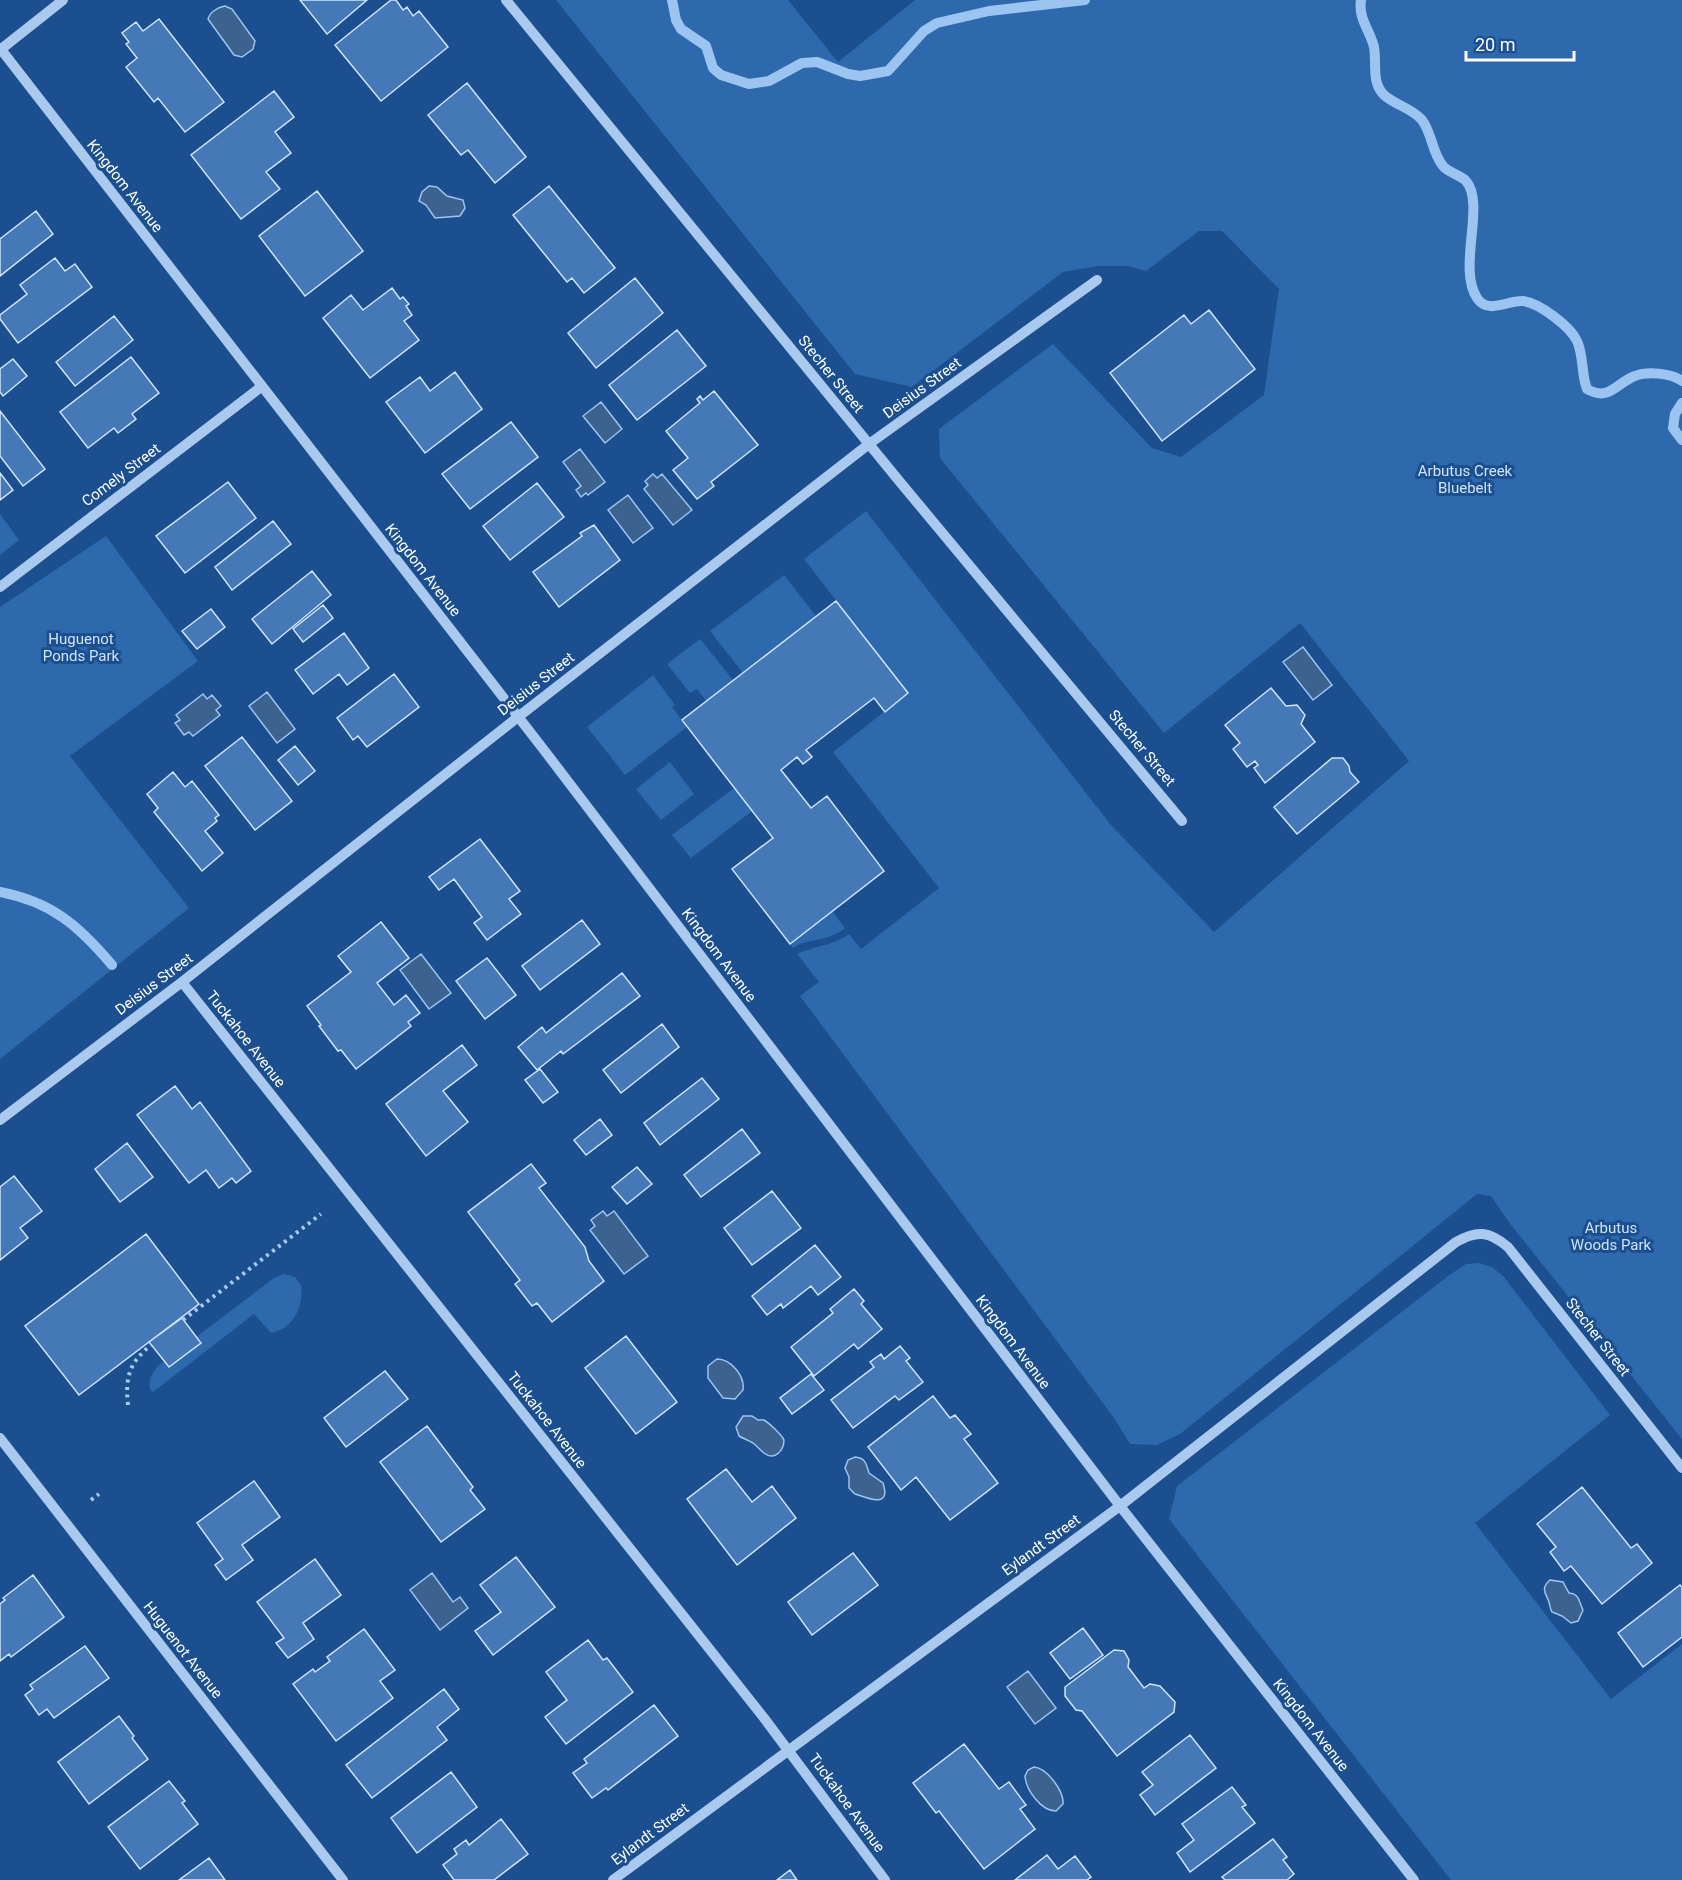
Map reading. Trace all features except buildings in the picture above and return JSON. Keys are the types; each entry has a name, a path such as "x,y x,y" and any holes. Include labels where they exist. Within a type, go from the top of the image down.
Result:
{"street":[{"path":"0,49 63,0"},
{"name":"Stecher Street","path":"506,0 869,444 1182,821"},
{"name":"Kingdom Avenue","path":"0,49 518,717 1120,1506 1414,1880"},
{"name":"Deisius Street","path":"0,1120 182,982 869,444 1097,280"},
{"name":"Comely Street","path":"0,587 261,387"},
{"name":"Tuckahoe Avenue","path":"182,982 788,1750 885,1880"},
{"name":"Stecher Street","path":"1483,1233 1497,1238 1508,1247 1682,1468"},
{"name":"Eylandt Street","path":"613,1880 1120,1506 1456,1242 1469,1234 1483,1233"},
{"name":"Huguenot Avenue","path":"0,1438 343,1880"}],"path":[{"path":"183,1320 321,1214"},
{"path":"128,1405 126,1384 128,1374 137,1356 151,1345"},
{"path":"91,1500 99,1494"}],"green space":[{"name":"Arbutus Creek Bluebelt","path":"556,0 788,0 838,62 915,0 1682,0 1682,1439 1511,1225 1491,1196 1477,1194 1180,1434 1157,1445 1130,1444 1114,1418 800,996 819,982 797,954 836,941 849,934 861,949 939,888 833,752 908,693 804,559 866,511 1111,825 1214,932 1409,761 1300,623 1164,733 940,458 939,429 1053,344 1152,448 1181,457 1264,395 1279,289 1222,231 1199,231 1146,271 1127,266 1098,266 1063,272 912,387 855,374"},
{"path":"0,514 19,540 0,555"},
{"name":"Huguenot Ponds Park","path":"106,536 198,661 70,756 189,908 0,1059 0,607"},
{"path":"784,575 816,616 743,673 710,631"},
{"path":"700,639 733,680 706,701 697,689 690,693 667,664"},
{"path":"653,675 675,705 672,707 687,727 625,775 587,727"},
{"path":"670,762 694,794 661,820 636,789"},
{"path":"734,788 752,811 691,858 672,835"},
{"path":"832,911 845,928 831,936 805,942 793,948 790,944"},
{"path":"1479,1263 1492,1267 1504,1277 1610,1415 1475,1523 1611,1699 1682,1644 1682,1880 1451,1880 1169,1519 1177,1486 1448,1276 1466,1264"},
{"path":"284,1274 295,1277 301,1285 302,1293 296,1315 286,1327 271,1333 254,1314 153,1392 151,1391 150,1381 158,1366 274,1278"}],"shaded area":[{"path":"225,6 232,9 255,41 253,49 242,57 234,55 208,19 215,10"},
{"path":"429,186 437,187 447,196 463,200 465,208 460,216 435,218 426,205 419,201 422,192"},
{"path":"601,402 622,429 605,443 583,416"},
{"path":"580,449 605,482 588,495 586,493 581,497 576,490 581,486 563,462"},
{"path":"653,474 657,478 662,474 692,510 673,525 644,489 648,485 645,481"},
{"path":"628,495 653,528 633,543 608,510"},
{"path":"1303,647 1332,685 1313,700 1283,662"},
{"path":"267,692 295,729 277,743 249,706"},
{"path":"203,694 207,699 212,695 221,706 216,710 220,715 193,736 189,732 184,735 175,723 180,720 176,715"},
{"path":"421,954 451,993 429,1009 400,970"},
{"path":"603,1211 607,1216 614,1211 648,1256 624,1274 590,1230 595,1226 591,1220"},
{"path":"717,1359 732,1365 742,1379 743,1390 735,1399 723,1398 708,1378 708,1366"},
{"path":"743,1416 764,1420 778,1432 784,1440 778,1454 768,1455 753,1443 739,1436 736,1427"},
{"path":"855,1457 863,1460 869,1473 883,1483 884,1497 871,1499 855,1494 849,1488 849,1477 845,1468 848,1460"},
{"path":"432,1573 453,1602 460,1597 468,1608 440,1630 410,1590"},
{"path":"1550,1580 1563,1582 1569,1593 1577,1597 1583,1610 1578,1621 1571,1623 1552,1612 1545,1591 1545,1586"},
{"path":"1028,1671 1056,1708 1035,1724 1007,1687"},
{"path":"1034,1767 1044,1771 1061,1793 1063,1804 1056,1811 1040,1804 1028,1787 1025,1776 1028,1770"}],"waterway":[{"path":"672,0 676,20 681,29 706,46 713,68 721,75 749,84 769,81 802,63 817,62 848,74 860,76 888,71 924,31 937,23 989,11 1085,0"},
{"path":"1361,0 1361,13 1374,47 1376,79 1380,90 1388,98 1413,112 1422,120 1439,161 1445,168 1466,181 1471,191 1473,220 1470,270 1477,298 1487,306 1523,301 1537,306 1561,322 1577,341 1587,389 1601,393 1607,392 1628,379 1646,374 1665,375 1682,381"},
{"path":"1682,403 1675,414 1673,428 1682,440"},
{"path":"0,892 18,896 50,909 76,927 112,965"}],"park label":[{"name":"Arbutus Woods Park","path":"1611,1236"}]}
